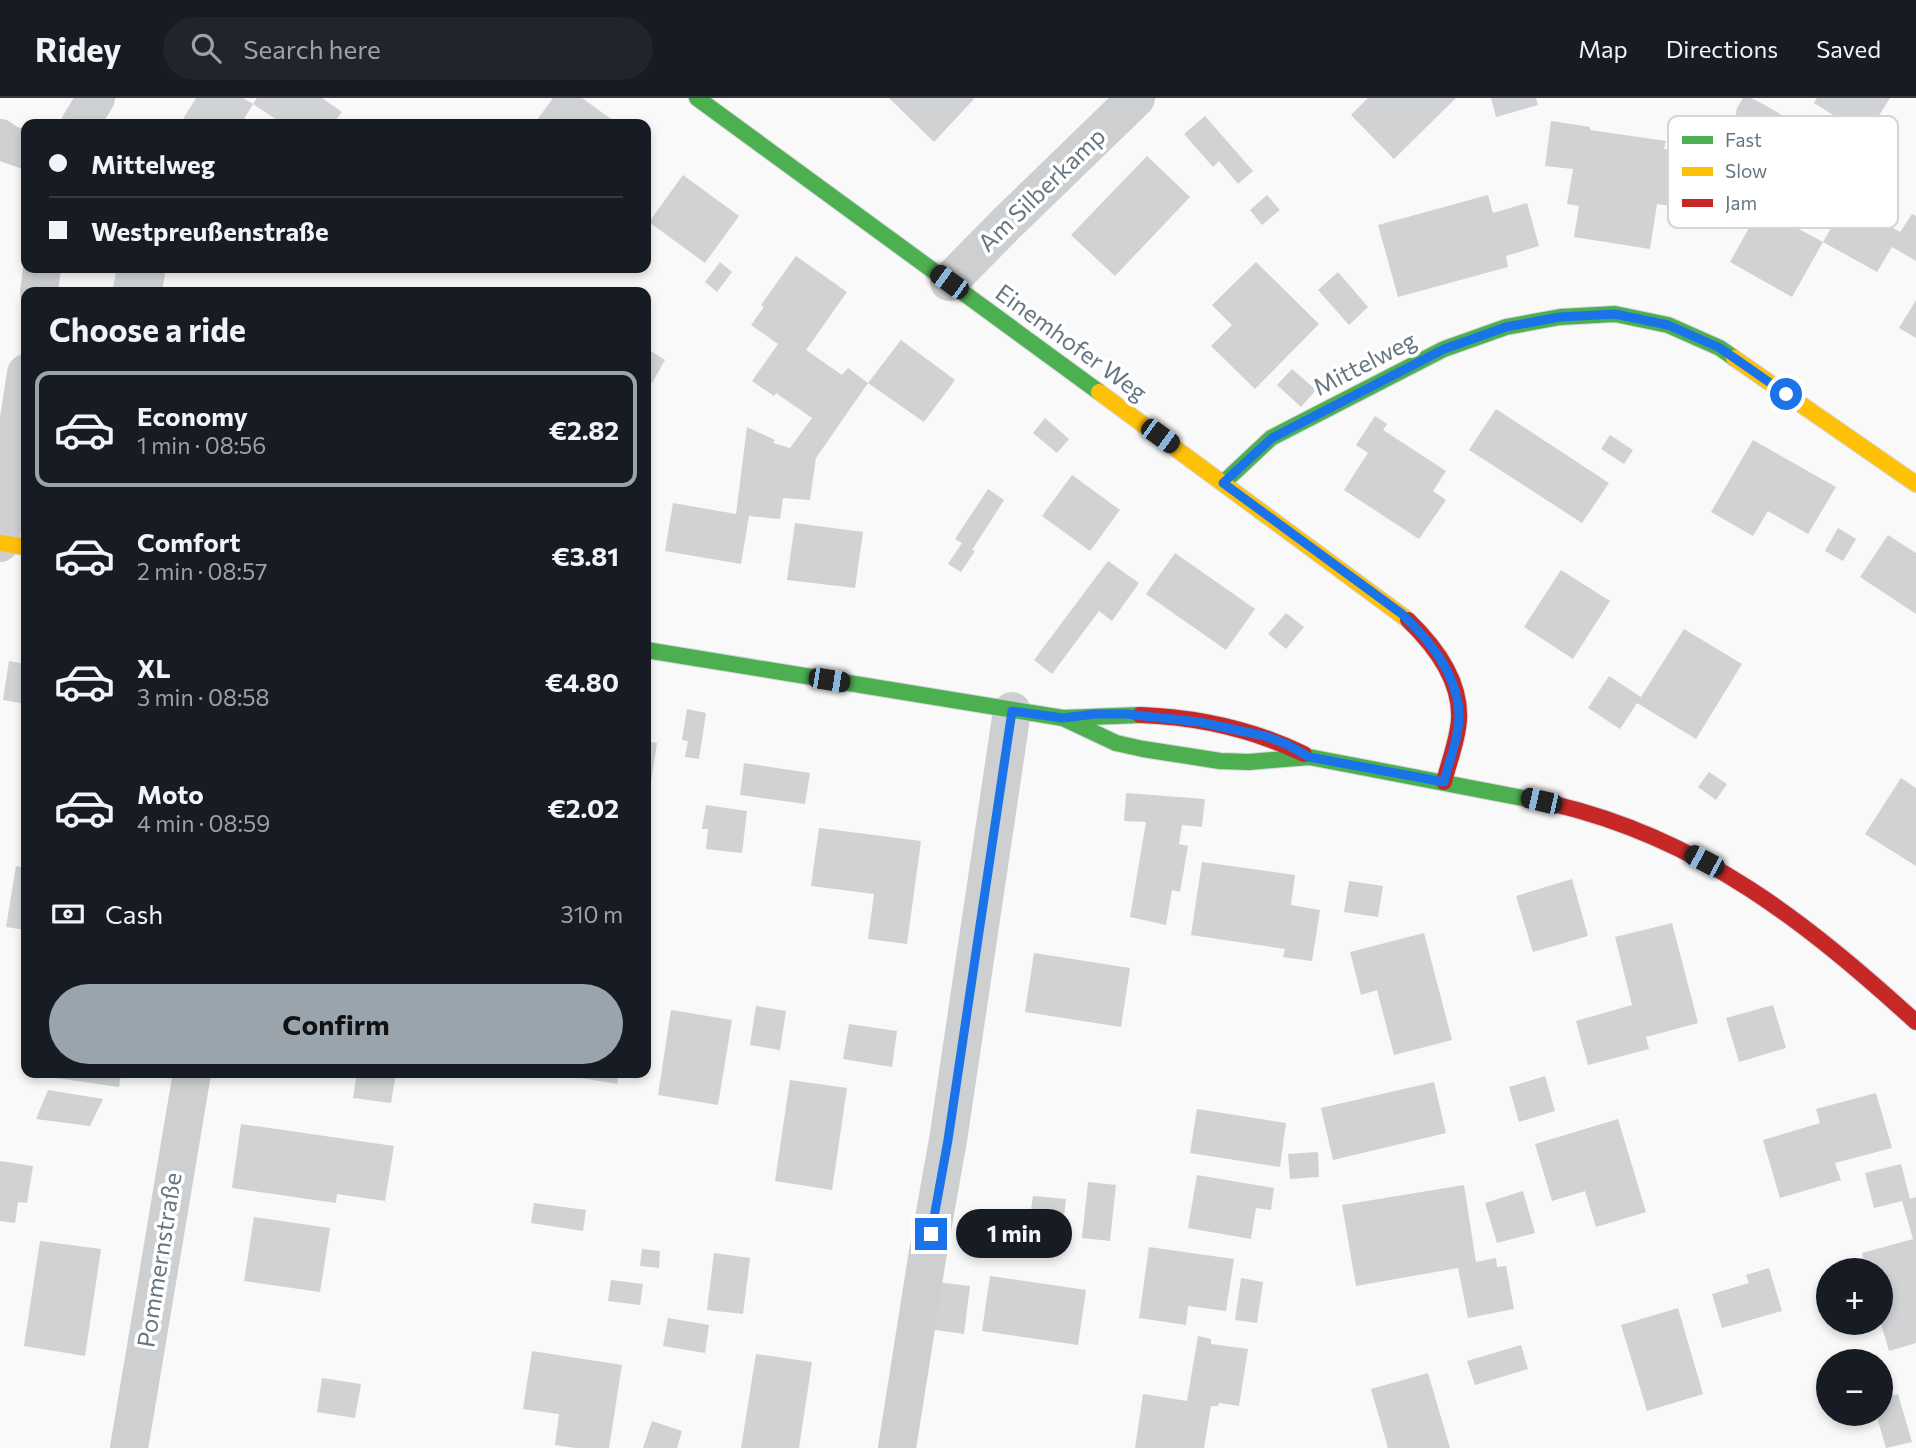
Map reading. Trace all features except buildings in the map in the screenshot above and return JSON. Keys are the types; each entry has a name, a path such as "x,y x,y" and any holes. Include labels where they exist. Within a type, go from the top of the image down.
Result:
{"street":[{"path":"83,119 96,98"},
{"name":"Einemhofer Weg","path":"697,98 1402,614 1424,635 1440,657 1453,689 1459,713 1444,782"},
{"name":"Am Silberkamp","path":"949,282 1136,98"},
{"path":"0,138 21,148"},
{"name":"Mittelweg","path":"1223,483 1272,438 1444,349 1506,327 1560,317 1615,314 1668,325 1720,348 1916,484"},
{"path":"21,406 0,543 21,546"},
{"path":"651,651 1063,718 1109,713 1199,722 1265,736 1309,757"},
{"path":"897,1448 948,1140 1012,711"},
{"path":"1063,718 1116,743 1169,754 1230,761 1309,757 1518,796 1587,812 1661,839 1725,872 1794,918 1853,965 1916,1022"},
{"name":"Pommernstraße","path":"129,1448 191,1078"}],"traffic: fast":[{"path":"697,98 1099,392"},
{"path":"1223,483 1271,438 1444,349 1506,327 1560,317 1615,314 1668,325 1720,348 1734,358"},
{"path":"651,651 1063,718 1140,715"},
{"path":"1063,718 1116,743 1143,749 1220,761 1249,762 1309,757 1554,804"}],"traffic: slow":[{"path":"1734,358 1916,484"},
{"path":"1099,392 1408,620"},
{"path":"0,543 21,546"}],"traffic: jam":[{"path":"1408,620 1436,652 1456,691 1458,727 1444,782"},
{"path":"1140,715 1182,718 1224,726 1304,754"},
{"path":"1554,804 1608,819 1658,839 1705,862 1750,889 1834,951 1916,1022"}],"route":[{"path":"931,1234 948,1140 1012,711 1063,718 1109,713 1199,722 1265,736 1309,757 1444,782 1459,713 1440,657 1424,635 1402,614 1223,483 1272,438 1444,349 1506,327 1560,317 1615,314 1668,325 1720,348 1786,394"}]}
